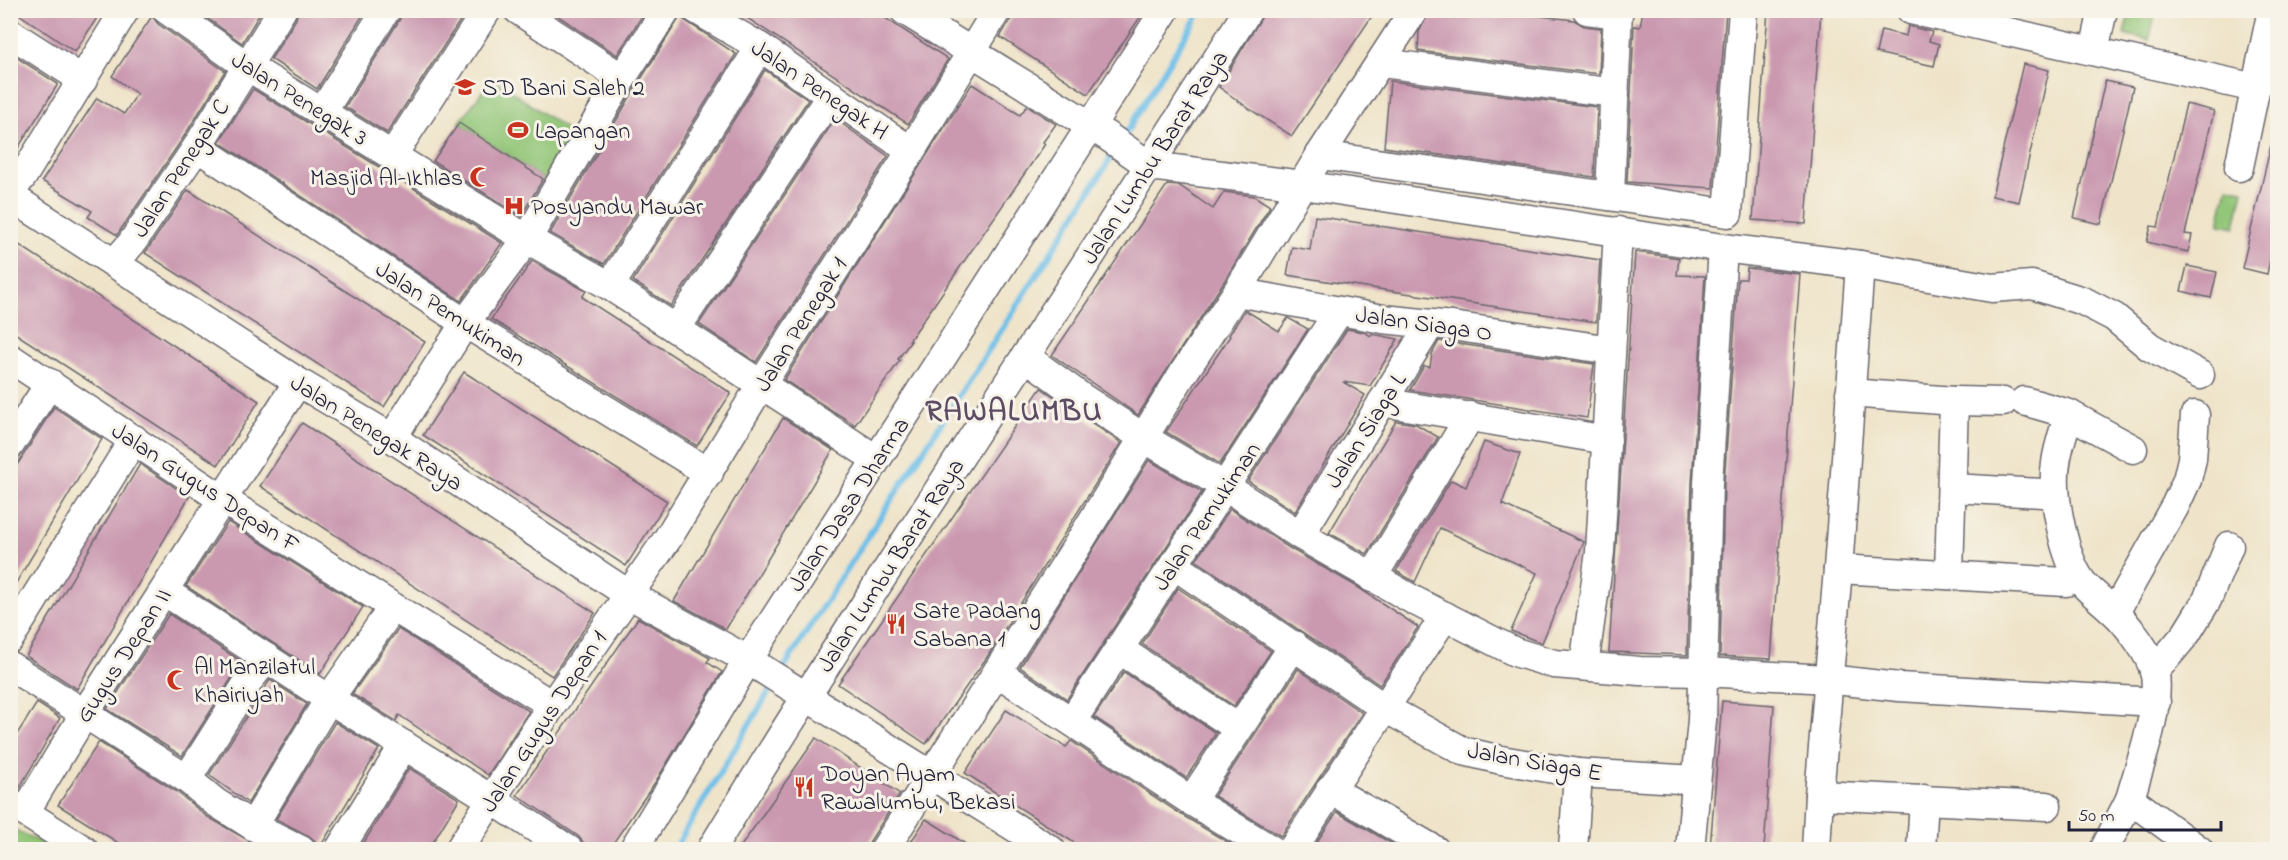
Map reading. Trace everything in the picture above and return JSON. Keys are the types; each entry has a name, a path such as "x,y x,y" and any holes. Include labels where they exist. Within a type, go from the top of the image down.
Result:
{"street":[{"path":"10,194 125,10"},
{"name":"Jalan Penegak 3","path":"167,10 247,66 527,239 610,286 876,459"},
{"name":"Jalan Penegak C","path":"114,263 131,244 197,147 282,10"},
{"path":"323,111 386,10"},
{"path":"392,156 487,10"},
{"path":"518,10 622,78"},
{"path":"392,438 465,323 527,239 622,78 666,10"},
{"name":"Jalan Penegak H","path":"697,10 760,47 831,94 910,151"},
{"path":"904,10 1142,161 1723,248 1860,265 1992,288 2032,285 2083,301 2114,317 2150,347 2200,375"},
{"name":"Jalan Penegak 1","path":"628,594 668,538 761,385 997,10"},
{"name":"Jalan Dasa Dharma","path":"633,849 756,665 876,459 1098,131 1165,10"},
{"name":"Jalan Lumbu Barat Raya","path":"711,849 799,692 1026,357 1142,161 1248,10"},
{"path":"884,849 1180,378 1237,292 1320,155 1382,63 1414,10"},
{"path":"1587,10 1618,12 1610,196"},
{"path":"1320,155 1728,213 1743,10"},
{"path":"1911,10 1953,15 2094,51 2255,88"},
{"path":"2094,51 2103,10"},
{"path":"2240,167 2272,10"},
{"path":"10,33 83,80"},
{"path":"610,286 760,47"},
{"path":"1382,63 1615,93"},
{"path":"676,329 831,94"},
{"name":"Jalan Pemukiman","path":"197,147 465,323 709,473"},
{"name":"Jalan Penegak Raya","path":"10,194 298,382 392,438 628,594 756,665 1051,849"},
{"path":"1584,666 1600,552 1618,231"},
{"path":"1690,849 1702,720 1708,483 1723,248"},
{"path":"1816,849 1818,795 1838,569 1860,265"},
{"name":"Jalan Siaga O","path":"1237,292 1383,319 1611,350"},
{"name":"Jalan Pemukiman","path":"1072,721 1339,311"},
{"name":"Jalan Siaga L","path":"1300,535 1430,325"},
{"path":"1026,357 1084,399 1144,438 1372,578 1515,652 1554,664 1640,671 1827,679 1899,687 2156,702"},
{"name":"Jalan Gugus Depan F","path":"10,358 388,611 552,705"},
{"name":"Gugus Depan II","path":"18,807 85,713 298,382"},
{"path":"10,445 50,383"},
{"path":"1850,393 1954,401 2014,402 2068,414 2133,449"},
{"path":"1949,575 1954,401"},
{"path":"1382,402 1607,440"},
{"path":"2068,414 2055,463 2054,478 2068,558 2082,582 2115,612 2142,647 2154,672 2156,702 2130,799 2104,849"},
{"path":"2115,612 2175,506 2187,480 2192,459 2195,415"},
{"path":"1372,578 1470,417"},
{"path":"10,638 134,440"},
{"path":"1952,488 2042,493"},
{"path":"2154,672 2186,634 2207,600 2229,546"},
{"name":"Jalan Siaga E","path":"1174,565 1383,707 1463,751 1578,773 1696,780"},
{"path":"1838,569 2066,582"},
{"path":"164,591 329,699 569,849"},
{"name":"Jalan Gugus Depan 1","path":"459,849 552,705 628,594"},
{"path":"253,826 329,699 388,611"},
{"path":"1292,849 1383,707 1445,616"},
{"path":"1191,801 1294,645"},
{"path":"1119,649 1238,728"},
{"path":"187,780 250,679 267,658"},
{"path":"10,666 187,780 215,802 253,826 301,849"},
{"path":"997,672 1191,801 1272,849"},
{"path":"339,849 404,746"},
{"path":"1573,849 1578,773"},
{"path":"1330,789 1435,849"},
{"path":"1818,795 2047,806"},
{"path":"1921,849 1924,799"},
{"path":"2130,799 2199,849"},
{"path":"18,807 84,849"}],"green space":[{"path":"2130,11 2156,11 2149,40 2124,34"},
{"name":"Lapangan","path":"492,78 576,136 546,181 459,123"},
{"path":"2227,187 2243,190 2235,227 2219,224"},
{"path":"11,829 58,849 11,849"}],"building":[{"path":"13,10 102,10 75,52"},
{"path":"196,10 262,10 242,43"},
{"path":"298,10 366,10 317,89 271,59 296,19"},
{"path":"402,10 467,10 387,133 345,107 400,19"},
{"path":"549,10 646,10 617,55"},
{"path":"735,10 873,10 948,59 908,124"},
{"path":"1013,10 1145,10 1088,94 1000,37 1011,19"},
{"path":"1266,10 1376,10 1292,136 1219,87"},
{"path":"1430,10 1486,10 1574,20 1584,26 1601,28 1599,74 1418,51 1419,32"},
{"path":"1643,10 1726,10 1713,188 1627,182 1634,26 1640,27"},
{"path":"1768,10 1821,10 1806,224 1753,220"},
{"path":"152,16 158,24 225,71 117,235 88,217 92,211 42,181 97,98 124,114 137,94 112,76"},
{"path":"680,17 736,54 604,264 550,233"},
{"path":"1908,26 1932,32 1929,41 1939,44 1934,66 1876,53 1881,30 1906,36"},
{"path":"10,53 58,84 10,161"},
{"path":"2023,64 2049,70 2019,202 1992,196"},
{"path":"765,70 808,100 671,306 633,281"},
{"path":"1390,81 1597,107 1594,177 1384,147"},
{"path":"2105,81 2133,87 2101,224 2074,218"},
{"path":"972,84 1020,115 1027,106 1056,124 1043,142 1045,144 909,341 911,341 898,359 900,360 855,425 784,380"},
{"path":"253,89 502,243 461,301 219,142"},
{"path":"2186,104 2214,111 2185,234 2192,235 2188,252 2147,242 2151,226 2158,227"},
{"path":"835,119 888,156 756,362 699,324"},
{"name":"Masjid Al-Ikhlas","path":"459,123 543,179 521,216 433,161"},
{"path":"2271,145 2277,146 2277,228 2267,274 2242,268"},
{"path":"1167,185 1180,186 1213,209 1224,192 1254,196 1270,206 1138,415 1052,355"},
{"path":"188,190 425,342 384,407 145,253"},
{"path":"1315,216 1600,260 1596,322 1287,275 1292,247 1310,250"},
{"path":"10,239 259,401 218,465 10,330"},
{"path":"1635,252 1679,258 1677,275 1705,276 1692,483 1687,655 1609,652"},
{"path":"532,261 586,291 582,297 731,393 697,446 491,319"},
{"path":"2187,266 2217,272 2211,298 2181,291"},
{"path":"1747,268 1800,274 1771,659 1720,656 1724,484 1738,279 1746,279"},
{"path":"1245,310 1279,331 1288,318 1308,329 1220,464 1166,432"},
{"path":"1347,329 1364,332 1371,336 1372,334 1398,339 1370,386 1343,382 1365,395 1295,512 1248,481"},
{"path":"1439,341 1594,364 1587,418 1410,390 1424,366 1430,367 1432,354"},
{"path":"464,372 667,501 626,566 423,435"},
{"path":"1041,388 1121,443 987,657 926,744 838,684"},
{"path":"54,407 102,439 10,593 10,476"},
{"path":"783,418 833,450 726,629 674,601"},
{"path":"1396,421 1416,424 1438,437 1367,554 1329,533"},
{"path":"302,423 595,613 552,676 260,486"},
{"path":"1484,442 1520,454 1502,504 1584,542 1542,643 1511,631 1537,573 1440,528 1415,582 1396,571 1451,480 1466,487"},
{"path":"1149,460 1202,492 1067,699 1020,667"},
{"path":"140,464 189,497 77,689 26,656"},
{"path":"1230,509 1418,627 1380,685 1196,560"},
{"path":"228,522 363,607 320,674 186,586"},
{"path":"1178,588 1271,651 1234,706 1142,644"},
{"name":"Al Manzilatul Khairiyah","path":"169,614 242,662 182,756 107,709"},
{"path":"638,618 710,658 707,662 722,672 656,781 609,849 585,849 578,836 517,795"},
{"path":"398,629 529,711 488,775 399,715 396,721 352,694"},
{"path":"1298,669 1362,713 1281,836 1214,796"},
{"path":"1124,672 1216,733 1186,778 1094,717"},
{"path":"270,680 307,704 248,803 209,775"},
{"path":"1722,701 1774,705 1764,849 1710,849"},
{"path":"37,703 60,718 19,789 10,787 10,745"},
{"path":"1006,710 1066,747 1071,741 1182,815 1239,849 1084,849 965,773"},
{"path":"335,722 379,749 317,849 315,841 309,836 276,819"},
{"path":"816,738 900,794 870,841 868,849 739,849"},
{"path":"99,742 177,792 206,816 263,849 128,849 58,805"},
{"path":"409,768 459,799 429,849 360,849"},
{"path":"1337,812 1401,849 1312,849"},
{"path":"926,819 947,832 973,849 906,849"}],"waterway":[{"path":"1123,138 1201,10"},
{"path":"782,671 1115,151"},
{"path":"674,850 773,685"}],"place":[{"name":"SD Bani Saleh 2","path":"465,87"},
{"name":"Lapangan","path":"518,130"},
{"name":"Masjid Al-Ikhlas","path":"480,177"},
{"name":"Posyandu Mawar","path":"514,206"},
{"name":"Sate Padang Sabana 1","path":"896,624"},
{"name":"Al Manzilatul Khairiyah","path":"177,680"},
{"name":"Doyan Ayam Rawalumbu, Bekasi","path":"804,787"}],"district":[{"name":"RAWALUMBU","path":"1014,410"}]}
